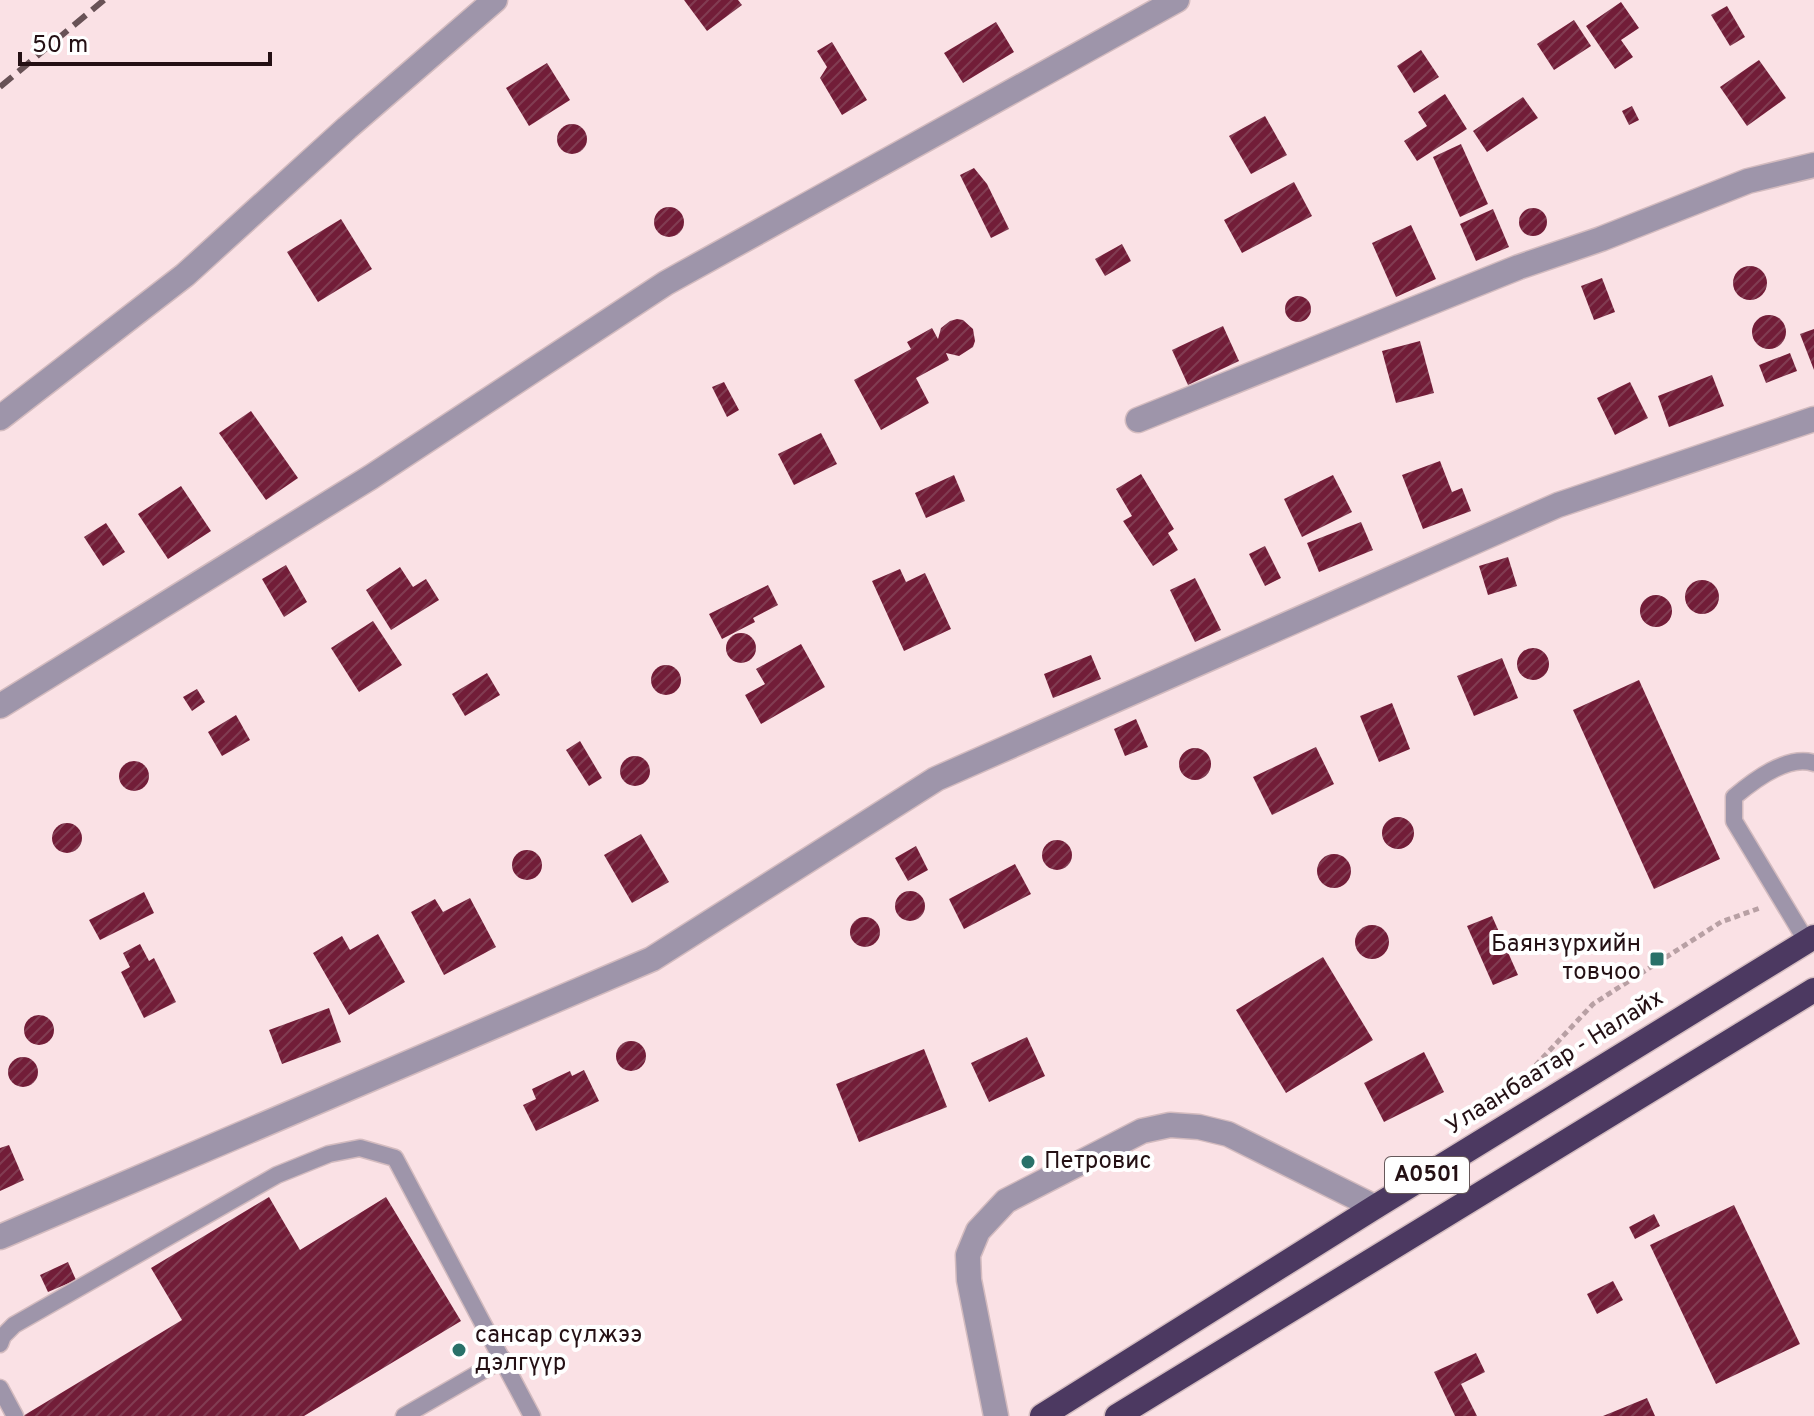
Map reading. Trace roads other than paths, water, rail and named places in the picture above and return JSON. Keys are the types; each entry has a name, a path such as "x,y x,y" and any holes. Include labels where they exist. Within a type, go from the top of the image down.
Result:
{"highway":[{"name":"Улаанбаатар - Налайх","path":"1042,1416 1375,1207 1811,940"},
{"name":"A0501","path":"1117,1416 1814,990"}],"street":[{"path":"0,418 185,275 347,128 495,0"},
{"path":"0,706 371,477 666,283 1177,0"},
{"path":"1138,420 1519,267 1601,239 1748,181 1814,165"},
{"path":"0,1237 652,959 936,779 1558,505 1814,419"},
{"path":"996,1416 969,1280 968,1255 978,1231 1006,1201 1142,1131 1170,1125 1199,1127 1228,1134 1375,1207"}],"lane":[{"path":"1811,940 1782,900 1734,821 1734,797 1748,784 1777,769 1796,762 1814,763"},
{"path":"0,1344 14,1325 236,1197 316,1159 360,1148 390,1154 395,1158 532,1416"},
{"path":"404,1416 503,1359"},
{"path":"0,1388 15,1416"}],"railway":[{"path":"0,87 104,0"}],"place":[{"name":"Баянзүрхийн товчоо","path":"1657,959"},
{"name":"Петровис","path":"1028,1162"},
{"name":"сансар сүлжээ дэлгүүр","path":"459,1350"}]}
